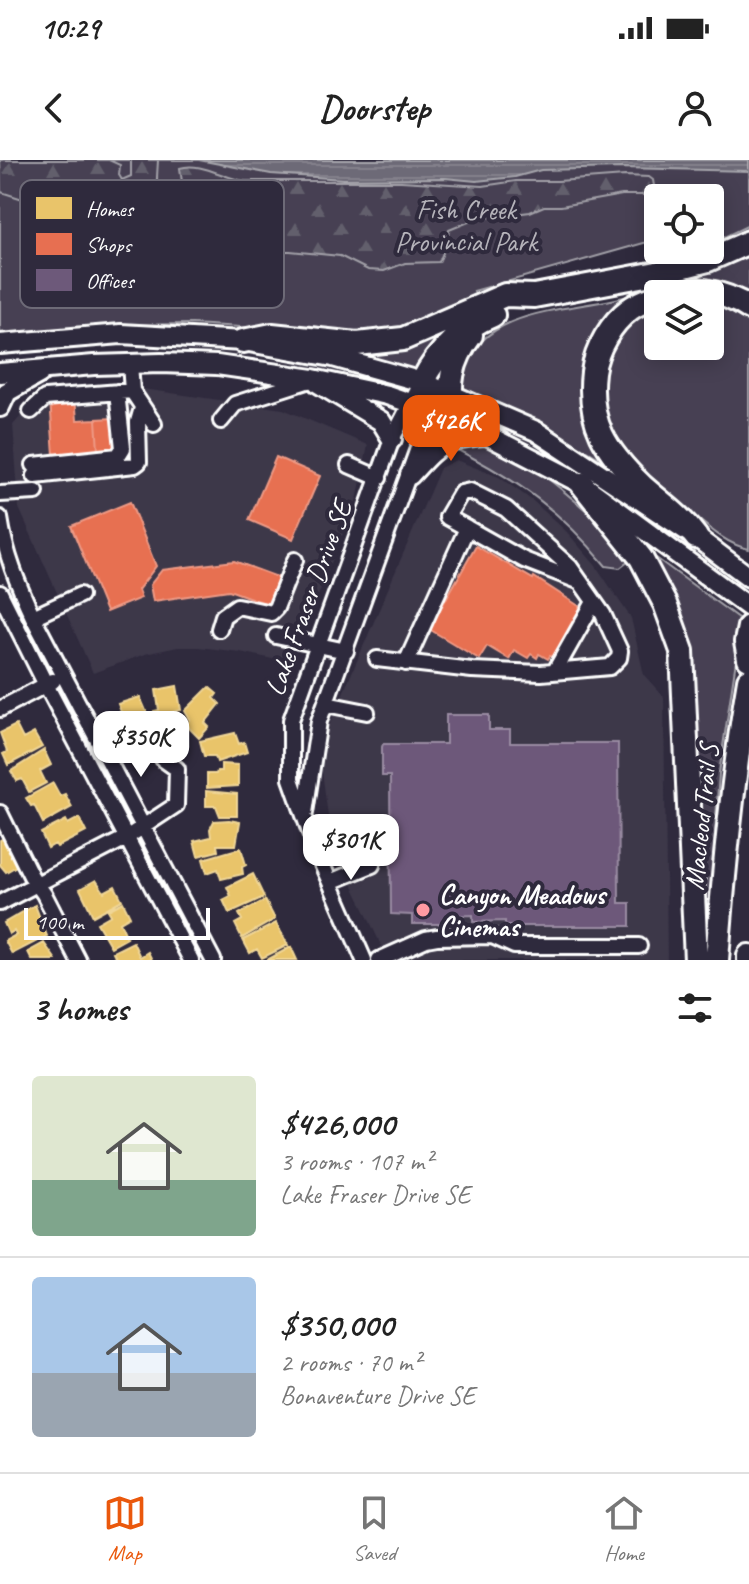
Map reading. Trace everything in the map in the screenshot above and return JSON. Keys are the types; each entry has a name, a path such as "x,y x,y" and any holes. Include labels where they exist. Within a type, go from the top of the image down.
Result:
{"highway":[{"path":"243,341 272,335 357,344 403,339 505,295 534,296 657,273 708,260 749,242"},
{"path":"422,382 439,355 468,326 534,296"},
{"path":"724,297 749,308"},
{"path":"644,302 631,308 614,326 598,351 590,399 601,435 620,461 643,486 686,523 696,537"},
{"path":"454,418 450,380 457,356 484,318"},
{"path":"582,484 641,558 665,604 682,651 696,960"},
{"path":"749,627 746,642 749,659"},
{"name":"Macleod Trail S","path":"717,960 724,855 736,754 749,680"}],"main road":[{"path":"0,344 121,334 243,341 333,357 422,382 536,431 696,537 749,577"},
{"path":"0,373 130,364 217,365 313,379 387,395 454,418 582,484 749,607"},
{"path":"0,407 7,392 50,369"},
{"path":"313,379 324,389 381,421 392,439"},
{"path":"410,475 443,442 485,435"}],"street":[{"path":"130,364 124,392 123,448 118,456 34,471 135,465 139,462 138,422 142,408"},
{"path":"221,421 235,404 313,379"},
{"name":"Lake Fraser Drive SE","path":"364,960 291,779 291,720 392,439 422,382"},
{"path":"422,382 432,410"},
{"path":"31,411 45,398 124,392 154,424"},
{"name":"Lake Fraser Drive SE","path":"305,818 319,721 432,410"},
{"path":"349,465 379,478"},
{"path":"377,659 472,670 555,671 610,667 619,658 620,651 594,602 580,581 570,567 506,509 470,491 461,493 447,517 524,560 580,581"},
{"path":"0,494 36,492"},
{"path":"0,518 3,541 33,617 213,960"},
{"path":"406,663 467,528"},
{"path":"219,629 223,616 237,606 271,613 276,608 295,560"},
{"path":"0,593 191,960"},
{"path":"33,617 80,595"},
{"path":"555,671 594,602"},
{"path":"276,636 346,651"},
{"path":"0,709 64,675"},
{"path":"326,704 367,712"},
{"path":"0,903 126,838 176,805 177,769 163,759"},
{"path":"0,814 78,960"},
{"path":"330,882 372,865 376,852"},
{"path":"379,960 437,937 492,936 514,946 639,946"}],"shaded area":[{"path":"199,160 749,160 749,171 622,168 541,170 515,177 476,181 445,178 343,179 271,174"},
{"path":"143,389 283,409 368,445 358,496 291,663 240,652 178,647 145,654 93,673 19,508 13,425 42,392"},
{"path":"456,460 499,477 533,501 567,532 596,566 631,618 644,675 664,697 667,960 388,960 331,839 319,749 440,468"}],"green space":[{"name":"Fish Creek Provincial Park","path":"0,160 749,160 749,225 724,237 724,184 644,184 644,243 474,291 477,298 387,336 192,324 120,325 0,335"},
{"path":"0,160 109,160 120,165 122,180 20,180 20,198 1,192"},
{"path":"131,160 158,160 157,180 122,180 131,176"},
{"path":"180,168 204,169 241,180 182,180"},
{"path":"625,176 649,177 653,180 654,184 644,184 644,195 622,195 544,206 530,212 476,219 449,230 439,262 405,263 384,271 368,270 340,256 284,251 284,181 401,181 483,186 516,181"},
{"path":"749,256 749,295 724,284 724,280 692,277"},
{"path":"624,297 627,303 591,360 616,468 555,432 462,387 465,368 475,348 491,333 510,322"},
{"path":"724,303 749,314 749,549 731,543 715,532 667,492 627,451 612,427 603,395 606,362 621,332 644,311 644,360 724,360"},
{"path":"444,332 419,372 365,355 365,350"},
{"path":"476,443 518,459 561,489 633,558 620,568 606,566 572,529 537,498 499,472 454,448"},
{"path":"652,555 742,621 719,773 707,956 701,957 693,655 678,606 649,558"}],"building: Homes":[{"path":"177,686 181,710 172,712 174,723 156,726 154,711 159,710 156,690"},
{"path":"209,687 217,694 214,698 220,704 205,723 209,727 199,738 186,725 190,720 185,711"},
{"path":"140,697 153,727 139,733 136,726 125,728 118,713 121,712 118,704"},
{"path":"16,725 23,739 34,733 42,747 8,765 0,733"},
{"path":"235,733 239,744 244,742 247,752 217,762 215,756 204,756 200,741"},
{"path":"44,750 51,765 40,771 46,783 29,792 22,779 17,781 11,771"},
{"path":"221,764 238,765 238,786 207,788 207,774 221,771"},
{"path":"53,783 60,796 65,794 72,807 43,823 34,805 31,806 26,798"},
{"path":"206,791 237,794 237,816 220,816 216,806 206,806"},
{"path":"79,818 86,832 57,847 55,844 48,848 41,833 66,820 68,824"},
{"path":"214,821 240,822 236,845 217,845 218,851 198,856 194,841 211,837 210,829"},
{"path":"4,838 20,864 6,872 0,865 0,840"},
{"path":"241,848 246,865 242,867 243,874 221,879 218,869 207,873 203,859"},
{"path":"253,874 264,897 229,913 223,900 231,896 227,887"},
{"path":"96,880 104,892 115,886 122,900 93,916 80,889"},
{"path":"265,900 275,919 242,938 235,924 242,920 239,914"},
{"path":"123,902 130,916 120,922 127,938 111,947 97,923 111,915 108,910"},
{"path":"35,905 47,936 12,954 5,941 16,935 14,931 9,934 4,923"},
{"path":"276,923 288,945 262,958 257,949 250,953 243,940"},
{"path":"133,942 140,957 148,952 152,960 117,960 113,952"},
{"path":"44,943 56,960 32,960 28,952"},
{"path":"291,947 297,960 267,960"}],"building: Shops":[{"path":"75,397 77,420 96,419 98,451 54,455 50,399"},
{"path":"114,418 117,450 98,451 96,419"},
{"path":"276,457 320,476 293,539 249,520"},
{"path":"130,502 156,566 138,590 141,598 106,612 71,526"},
{"path":"476,546 534,577 582,608 553,657 548,659 539,654 537,658 531,654 528,658 514,650 509,659 487,646 479,659 429,629"},
{"path":"234,561 283,579 273,606 229,590 153,601 150,585 162,570"}],"building: Offices":[{"path":"446,715 489,715 489,730 510,730 510,743 618,743 619,903 630,903 630,926 505,926 505,921 473,922 473,915 448,916 448,924 412,924 412,915 391,914 390,776 382,776 382,747 383,744 446,744"}],"place":[{"name":"Canyon Meadows Cinemas","path":"423,910"}]}
